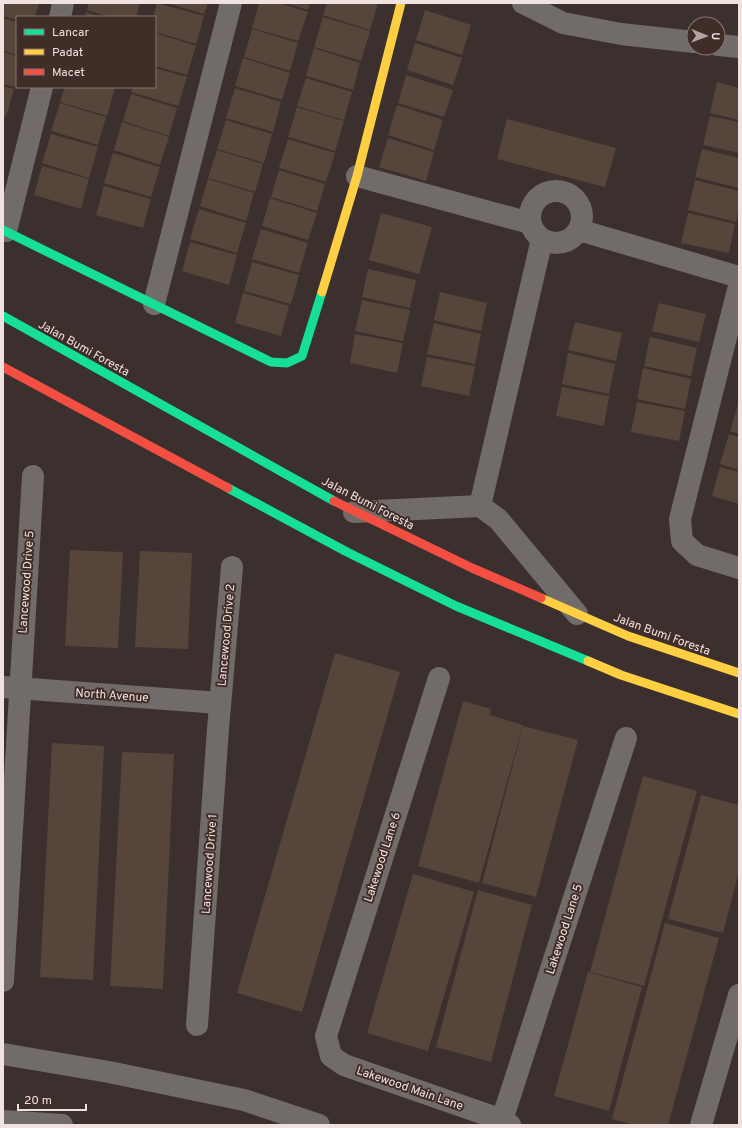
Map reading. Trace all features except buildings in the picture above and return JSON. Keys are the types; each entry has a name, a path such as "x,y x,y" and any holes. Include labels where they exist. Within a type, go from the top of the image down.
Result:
{"main road":[{"path":"4,230 271,362 287,364 302,356 357,176 401,3"},
{"name":"Jalan Bumi Foresta","path":"3,316 354,512 472,568 628,636 739,673"},
{"path":"3,368 347,552 456,606 621,675 739,714"}],"street":[{"path":"60,16 63,3"},
{"path":"154,304 231,3"},
{"path":"523,3 563,23 621,34 686,41"},
{"path":"726,46 739,47"},
{"path":"4,230 42,88"},
{"path":"357,176 536,231 552,243 562,242 572,238 579,230 582,220 581,208 575,198 566,192 554,190 544,193 535,201 530,211 536,231 480,506"},
{"path":"579,230 739,277"},
{"path":"739,286 680,519 682,541 698,554 739,568"},
{"name":"Lancewood Drive 5","path":"3,981 11,688 33,476"},
{"path":"354,512 480,506 498,518 577,614"},
{"name":"Lancewood Drive 2","path":"220,703 232,567"},
{"name":"Lakewood Lane 6","path":"326,1036 439,678"},
{"name":"North Avenue","path":"11,688 220,703"},
{"name":"Lancewood Drive 1","path":"197,1025 220,703"},
{"name":"Lakewood Lane 5","path":"506,1123 626,738"},
{"path":"701,1125 739,995"},
{"name":"Lakewood Main Lane","path":"326,1036 331,1056 344,1065 506,1123"},
{"path":"3,1054 109,1072 244,1100 319,1125"},
{"path":"3,1121 62,1125"}],"traffic: fast":[{"path":"3,230 271,362 287,363 302,356 322,292"},
{"path":"3,316 334,501"},
{"path":"228,488 347,552 456,606 588,661"}],"traffic: slow":[{"path":"322,292 357,176 401,3"},
{"path":"541,598 628,636 739,673"},
{"path":"588,661 621,675 739,714"}],"traffic: jam":[{"path":"3,367 228,488"},
{"path":"334,501 472,568 541,598"}]}
